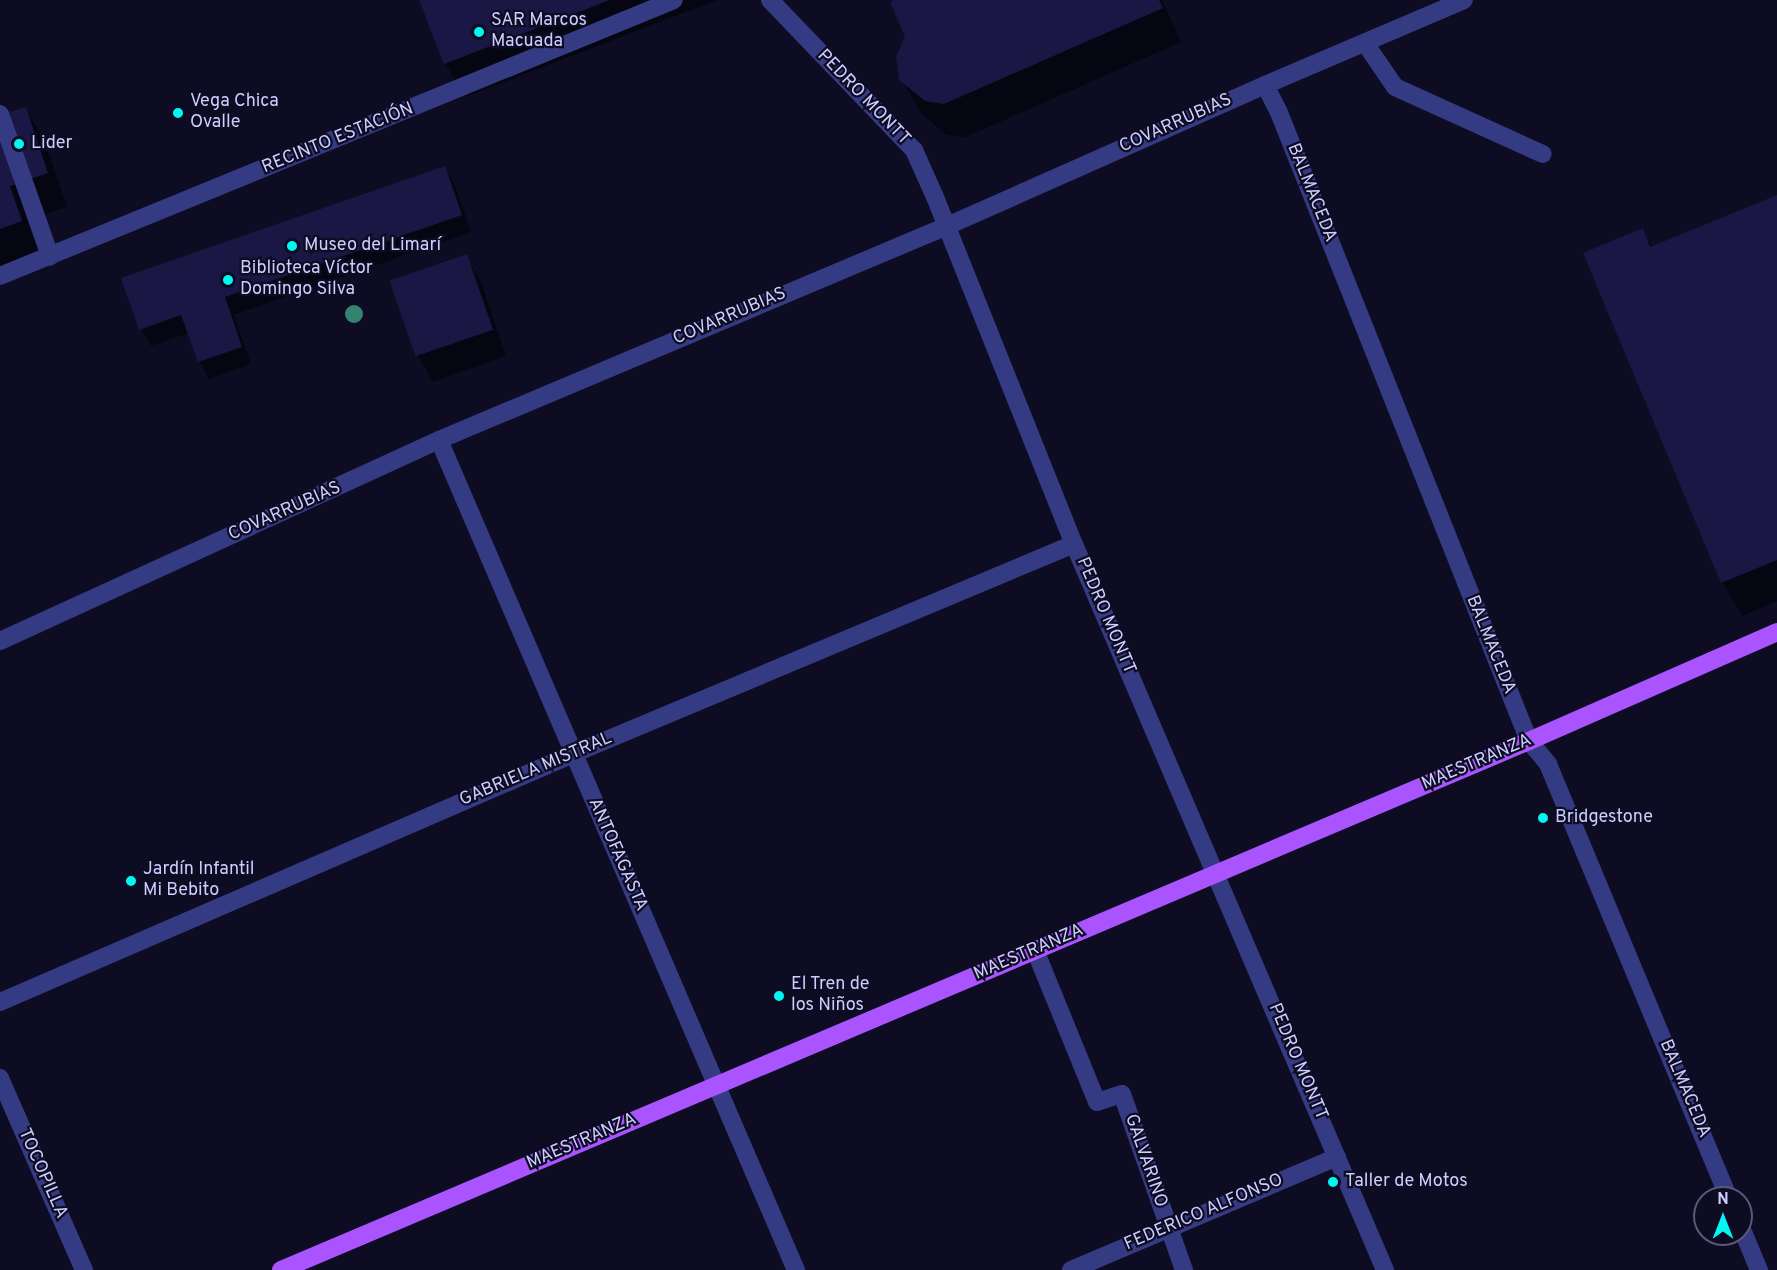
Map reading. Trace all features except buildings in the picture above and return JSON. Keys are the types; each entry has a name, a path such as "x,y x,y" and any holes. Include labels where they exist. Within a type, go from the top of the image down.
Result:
{"main road":[{"name":"MAESTRANZA","path":"280,1270 1529,741 1777,632"}],"street":[{"name":"RECINTO ESTACIÓN","path":"0,276 675,0"},
{"name":"PEDRO MONTT","path":"770,0 914,150 1074,544 1385,1270"},
{"name":"COVARRUBIAS","path":"0,641 439,441 946,226 1464,0"},
{"path":"1365,43 1395,87 1543,154"},
{"name":"BALMACEDA","path":"1265,85 1283,122 1529,741 1548,764 1724,1186"},
{"path":"0,114 50,256"},
{"name":"ANTOFAGASTA","path":"439,441 718,1084 796,1270"},
{"name":"GABRIELA MISTRAL","path":"0,1002 573,754 1074,544"},
{"name":"GALVARINO","path":"1035,950 1097,1102 1122,1094 1184,1270"},
{"name":"TOCOPILLA","path":"0,1078 84,1270"},
{"name":"FEDERICO ALFONSO","path":"1071,1270 1337,1157"},
{"path":"1749,1246 1759,1270"}],"place":[{"name":"SAR Marcos Macuada","path":"479,32"},
{"name":"Vega Chica Ovalle","path":"178,113"},
{"name":"Lider","path":"19,144"},
{"name":"Museo del Limarí","path":"292,246"},
{"name":"Biblioteca Víctor Domingo Silva","path":"228,280"},
{"name":"Bridgestone","path":"1543,818"},
{"name":"Jardín Infantil Mi Bebito","path":"131,881"},
{"name":"El Tren de los Niños","path":"779,996"},
{"name":"Taller de Motos","path":"1333,1182"}]}
